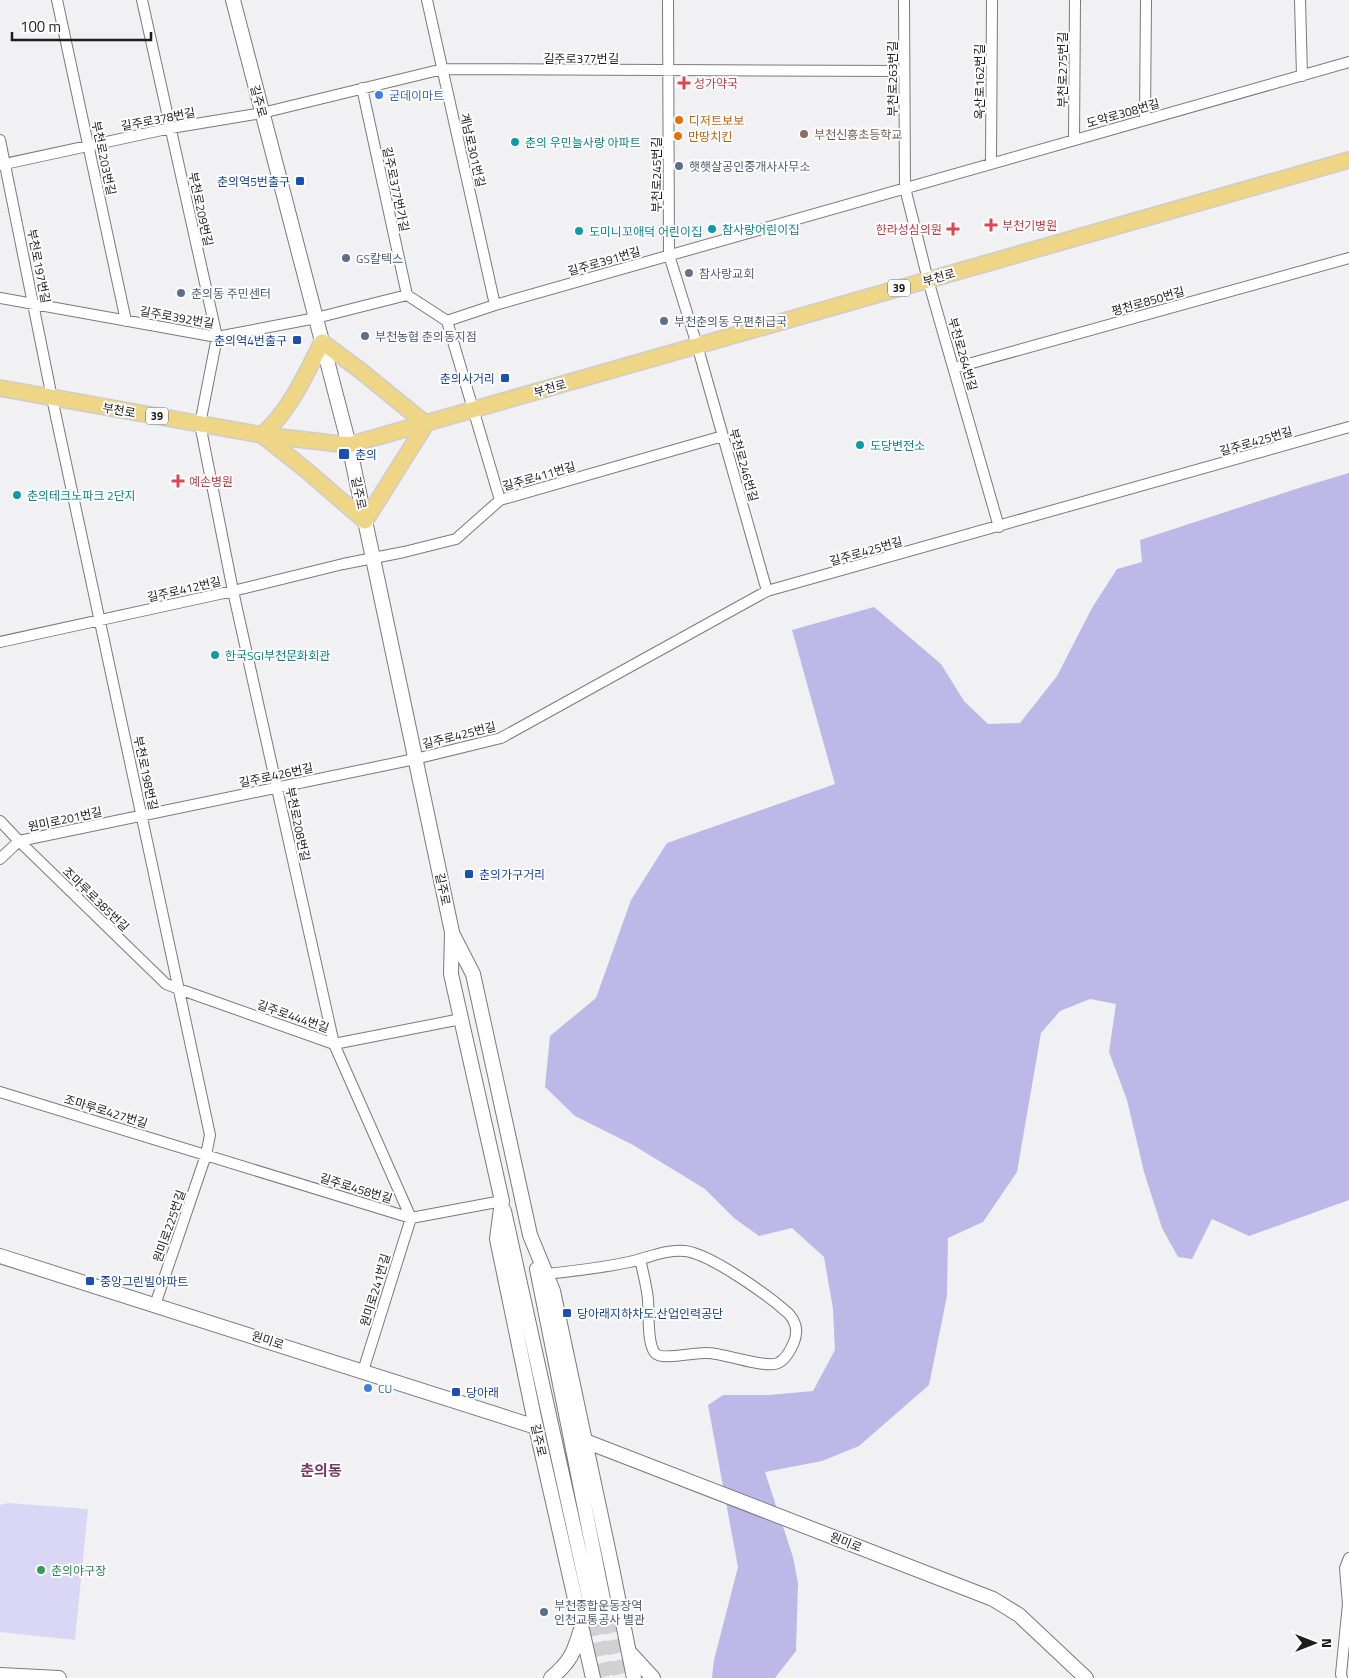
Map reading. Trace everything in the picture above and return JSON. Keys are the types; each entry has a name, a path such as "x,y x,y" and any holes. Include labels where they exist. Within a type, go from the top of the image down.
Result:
{"main road":[{"name":"부천로","path":"0,388 262,435 349,445 1349,160"},
{"path":"322,342 426,424 365,521 262,435 274,424 296,394 322,342"}],"street":[{"name":"부천로203번길","path":"57,0 126,321"},
{"name":"부천로209번길","path":"142,0 217,337 200,424"},
{"name":"길주로","path":"233,0 349,445 452,932 451,974 596,1600 530,1235 473,974 452,932"},
{"name":"계남로301번길","path":"427,0 495,305"},
{"name":"부천로245번길","path":"668,0 668,256 697,346"},
{"name":"부천로263번길","path":"904,0 905,188"},
{"name":"옥산로162번길","path":"991,164 992,0"},
{"name":"부천로275번길","path":"1074,140 1075,0"},
{"path":"1145,119 1146,0"},
{"path":"1300,0 1302,76"},
{"name":"도약로308번길","path":"905,188 1349,62"},
{"name":"길주로377번길","path":"262,113 443,69 904,71"},
{"name":"길주로377번가길","path":"362,88 407,295"},
{"name":"길주로378번길","path":"2,165 171,128 262,113"},
{"name":"부천로197번길","path":"0,140 2,165 34,304 52,398"},
{"name":"길주로391번길","path":"447,321 495,305 905,188"},
{"name":"부천로264번길","path":"905,188 928,280 999,526"},
{"name":"평천로850번길","path":"954,368 1349,258"},
{"path":"316,318 407,295 447,321 500,500"},
{"name":"길주로392번길","path":"0,298 217,337 316,318"},
{"name":"부천로246번길","path":"697,346 767,592"},
{"name":"부천로198번길","path":"52,398 210,1135 206,1154"},
{"name":"부천로208번길","path":"200,424 233,591 334,1044 411,1218"},
{"name":"길주로425번길","path":"415,758 501,738 767,592 1349,427"},
{"name":"길주로411번길","path":"373,558 456,539 500,500 723,436"},
{"name":"길주로412번길","path":"0,642 373,558"},
{"name":"길주로426번길","path":"142,816 415,758"},
{"name":"원미로201번길","path":"0,859 19,841 142,816"},
{"name":"조마루로385번길","path":"0,821 166,984 179,989"},
{"name":"길주로444번길","path":"179,989 334,1044 461,1019"},
{"path":"466,1041 470,1028 473,1025 480,1027 487,1037"},
{"name":"조마루로427번길","path":"0,1092 206,1154"},
{"name":"길주로458번길","path":"206,1154 411,1218 502,1200"},
{"name":"원미로225번길","path":"155,1305 206,1154"},
{"name":"길주로","path":"502,1200 497,1239 530,1400 593,1678"},
{"name":"원미로241번길","path":"363,1370 411,1218"},
{"name":"길주로","path":"530,1235 553,1291 634,1678"},
{"path":"546,1274 603,1267 667,1252 684,1251 698,1255 717,1264 767,1296 789,1314 795,1321 796,1327 792,1346 783,1359 773,1364 715,1353 658,1356 654,1352 651,1342 648,1299 640,1259"},
{"name":"원미로","path":"0,1256 363,1370 536,1427"},
{"path":"507,1417 530,1400"},
{"name":"원미로","path":"585,1441 993,1599 1024,1619 1086,1678"},
{"path":"1342,1678 1348,1604 1345,1568 1349,1558"},
{"path":"578,1613 588,1617 603,1617 611,1614 620,1604"},
{"path":"551,1678 564,1667 574,1652 582,1629"},
{"path":"630,1653 653,1678"},
{"path":"0,1675 59,1678"}],"shaded area":[{"path":"1349,473 1349,1200 1249,1236 1212,1219 1192,1259 1178,1257 1162,1228 1144,1172 1127,1100 1109,1052 1116,1004 1090,999 1060,1011 1041,1033 1017,1172 983,1222 948,1238 947,1296 929,1385 859,1446 822,1461 765,1472 793,1557 798,1583 796,1651 775,1678 712,1678 714,1660 738,1567 708,1405 723,1395 769,1395 813,1391 835,1350 833,1309 824,1257 792,1228 759,1236 734,1218 705,1189 633,1145 575,1116 545,1087 550,1036 596,998 631,900 667,843 835,784 792,630 874,607 941,664 964,701 988,724 1020,723 1057,676 1092,608 1117,569 1142,562 1140,540"},
{"name":"춘의야구장","path":"8,1503 88,1509 75,1640 0,1632 0,1505"}],"tunnel":[{"path":"603,1599 621,1678"},
{"path":"590,1601 608,1678"}],"place":[{"name":"성가약국","path":"684,83"},
{"name":"굳데이마트","path":"379,95"},
{"name":"디저트보보","path":"679,120"},
{"name":"부천신흥초등학교","path":"804,134"},
{"name":"만땅치킨","path":"678,136"},
{"name":"춘의 우민늘사랑 아파트","path":"515,142"},
{"name":"햇햇살공인중개사사무소","path":"679,166"},
{"name":"춘의역5번출구","path":"300,181"},
{"name":"부천기병원","path":"991,225"},
{"name":"참사랑어린이집","path":"712,229"},
{"name":"한라성심의원","path":"953,229"},
{"name":"도미니꼬애덕 어린이집","path":"579,231"},
{"name":"GS칼텍스","path":"346,258"},
{"name":"참사랑교회","path":"689,273"},
{"name":"춘의동 주민센터","path":"181,293"},
{"name":"부천춘의동 우편취급국","path":"664,321"},
{"name":"부천농협 춘의동지점","path":"365,336"},
{"name":"춘의역4번출구","path":"297,340"},
{"name":"춘의사거리","path":"505,378"},
{"name":"도당변전소","path":"860,445"},
{"name":"춘의","path":"344,454"},
{"name":"예손병원","path":"178,481"},
{"name":"춘의테크노파크 2단지","path":"17,495"},
{"name":"한국SGI부천문화회관","path":"215,655"},
{"name":"춘의가구거리","path":"469,874"},
{"name":"중앙그린빌아파트","path":"90,1281"},
{"name":"당아래지하차도.산업인력공단","path":"567,1313"},
{"name":"CU","path":"368,1388"},
{"name":"당아래","path":"456,1392"},
{"name":"춘의야구장","path":"41,1570"},
{"name":"부천종합운동장역 인천교통공사 별관","path":"544,1612"}],"district":[{"name":"춘의동","path":"321,1470"}]}
